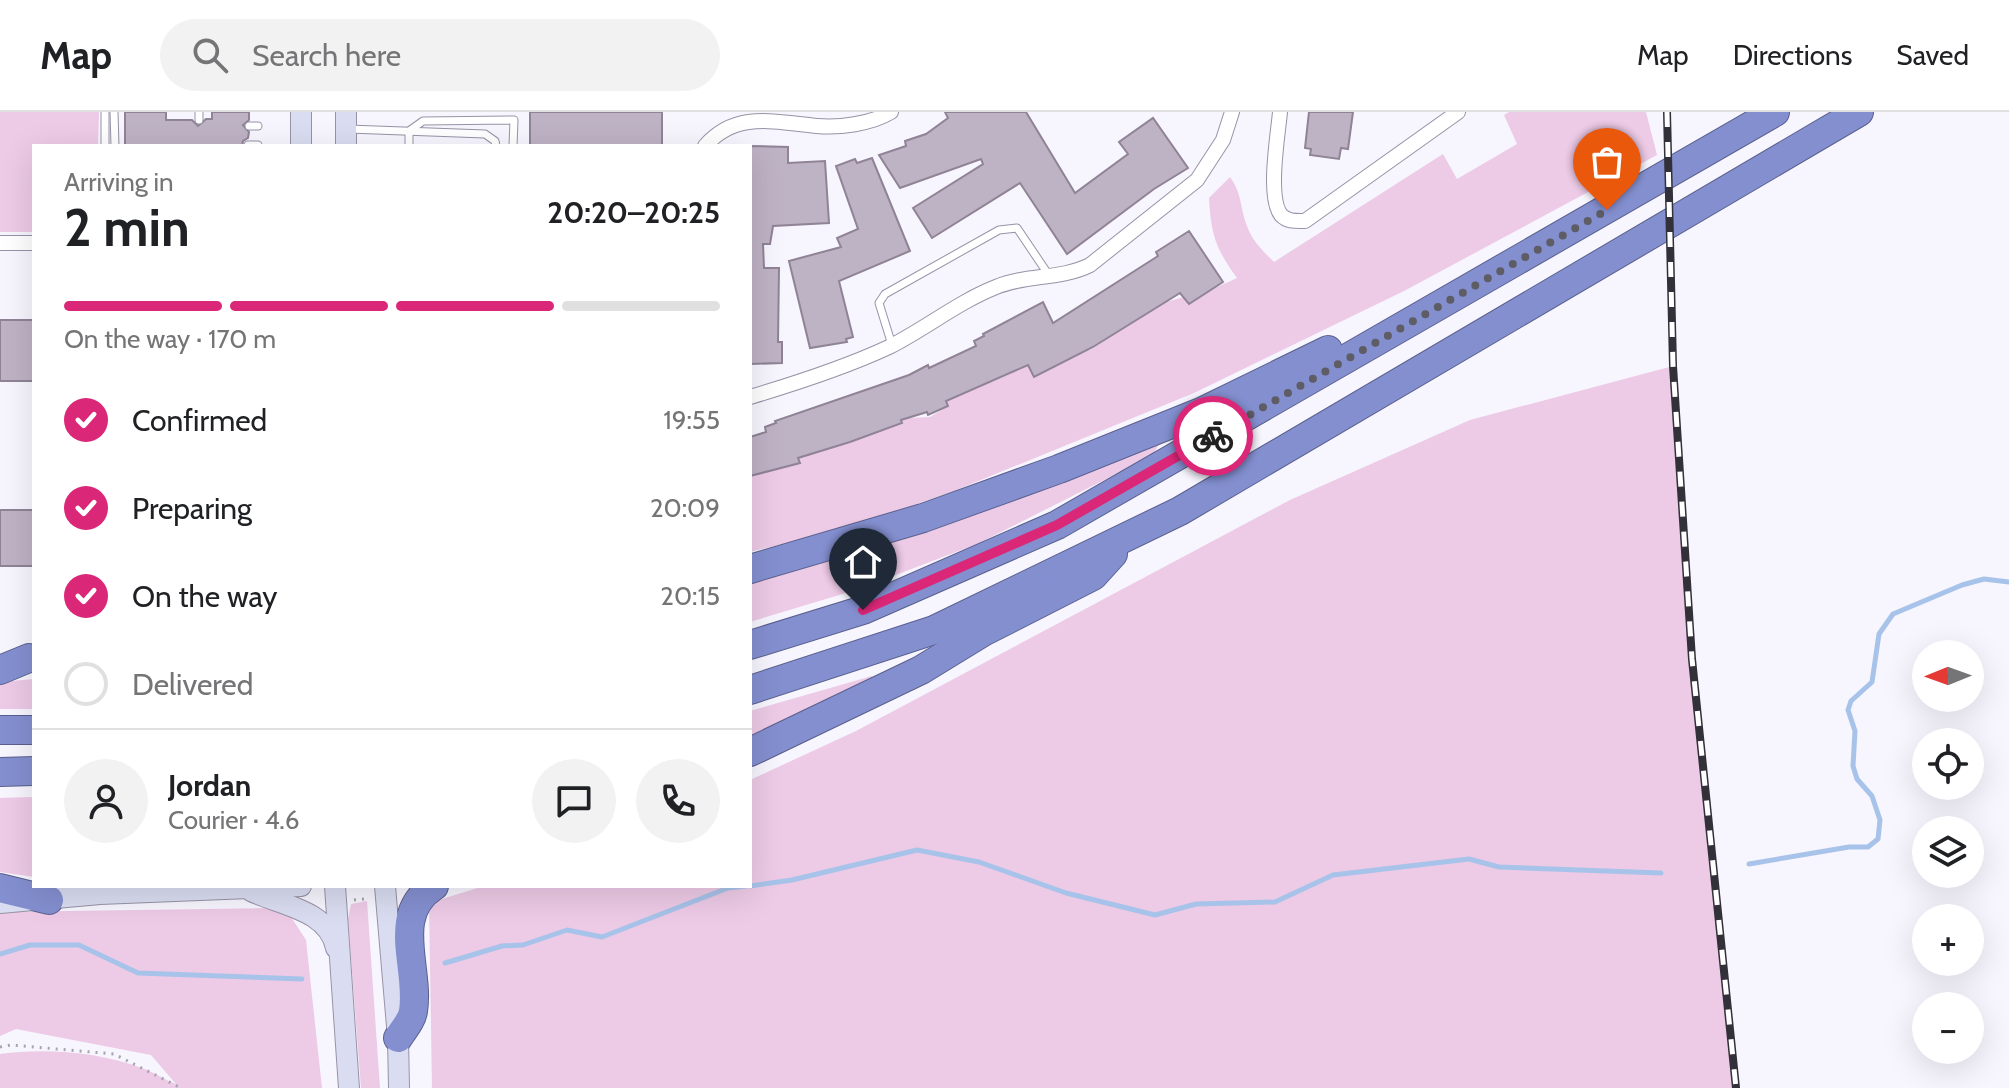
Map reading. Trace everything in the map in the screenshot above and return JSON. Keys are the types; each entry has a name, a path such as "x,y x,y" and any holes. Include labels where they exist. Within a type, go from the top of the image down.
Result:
{"highway":[{"path":"752,644 863,610 1057,525 1775,112"},
{"path":"752,689 934,630 1180,511 1859,112"},
{"path":"752,568 839,545 981,498 1201,412 1353,338 1408,324"},
{"path":"752,751 921,670 983,632 1093,576 1129,537"},
{"path":"0,670 32,658"},
{"path":"0,730 32,730"},
{"path":"0,772 32,771"},
{"path":"0,888 49,900"},
{"path":"398,1038 414,1013 408,933 411,915 422,894 431,888"}],"main road":[{"path":"301,112 301,144"},
{"path":"0,658 32,658"},
{"path":"0,903 172,889 274,888"},
{"path":"335,888 349,1088"},
{"path":"385,888 398,1038 399,1088"},
{"path":"248,890 272,901 291,905 324,924 335,940 341,970"}],"street":[{"path":"706,144 716,127 733,117 752,113 775,115 818,126 845,126 891,112"},
{"path":"752,396 811,378 892,345 994,288 1021,278 1070,275 1090,265 1197,180 1223,140 1232,112"},
{"path":"1280,112 1274,199 1282,215 1292,221 1305,221 1458,112"},
{"path":"0,243 32,243"}],"lane":[{"path":"105,112 105,144"},
{"path":"114,112 115,144"},
{"path":"409,131 423,121 514,120 513,144"},
{"path":"249,126 258,126"},
{"path":"346,129 485,134 496,144"},
{"path":"409,131 409,144"},
{"path":"892,345 879,303 885,294 999,230 1017,228 1049,276"}],"path":[{"path":"354,900 365,899"},
{"path":"0,1047 11,1045 114,1054 181,1088"}],"shaded area":[{"path":"0,112 99,112 98,144 32,144 32,232 0,232"},
{"path":"1509,112 1646,112 1657,155 1404,291 1194,393 954,491 849,528 752,552 752,475 800,463 795,446 835,444 836,447 850,443 849,436 886,428 909,418 930,417 948,406 946,401 992,377 994,381 1012,373 1009,366 1026,361 1034,377 1087,347 1090,350 1166,302 1184,297 1187,301 1237,278 1216,241 1209,198 1230,177 1237,189 1249,231 1258,246 1274,262 1443,154 1457,179 1517,144 1504,115"},
{"path":"1673,366 1692,659 1735,1088 432,1088 429,903 478,888 752,888 752,779 856,731 1290,500 1470,420"},
{"path":"1158,446 1152,456 977,544 859,589 752,621 752,581 900,538 1143,447"},
{"path":"872,676 874,679 752,746 752,710"},
{"path":"32,679 32,709 0,709 0,682"},
{"path":"32,797 32,877 0,872 0,798"},
{"path":"367,901 380,1088 361,1088 348,919 351,904"},
{"path":"272,908 291,917 306,940 322,1088 0,1088 0,1054 35,1051 108,1058 176,1084 151,1055 16,1029 0,1036 0,912"}],"building":[{"path":"125,112 166,112 166,120 192,120 198,126 206,119 212,119 212,112 249,112 249,120 243,125 249,132 248,138 242,144 125,144"},
{"path":"530,112 662,112 662,144 530,144"},
{"path":"945,112 1026,112 1075,193 1128,154 1119,142 1153,118 1188,168 1154,189 1067,254 1020,183 932,238 913,208 983,164 981,159 900,188 879,155 906,146 905,141 926,134 948,118"},
{"path":"1309,112 1353,112 1348,149 1341,148 1339,159 1310,155 1311,149 1305,148"},
{"path":"752,146 788,147 788,163 825,161 829,223 773,226 770,244 763,244 764,268 779,268 778,342 782,342 782,363 752,364"},
{"path":"872,158 910,251 839,281 853,337 846,339 847,342 810,348 789,261 841,247 837,238 858,229 836,166 855,159 857,163"},
{"path":"1189,231 1223,282 1189,304 1180,293 1093,347 1034,377 1028,365 946,401 948,406 928,415 927,412 901,420 902,423 798,458 800,463 752,475 752,436 766,432 765,427 775,421 909,375 928,365 929,368 976,346 974,341 983,334 1043,302 1053,323 1158,256 1156,252"},
{"path":"0,320 32,320 32,381 0,381"},
{"path":"0,510 32,510 32,566 0,566"}],"waterway":[{"path":"1749,864 1849,847 1868,847 1878,839 1880,820 1872,796 1857,779 1853,766 1855,731 1848,710 1851,701 1872,682 1879,634 1893,614 1962,585 1984,579 2009,582"},
{"path":"752,886 792,880 917,850 979,862 1066,893 1155,915 1196,904 1275,902 1333,875 1469,859 1499,867 1661,873"},
{"path":"445,963 502,946 523,945 567,930 602,937 728,888"},
{"path":"0,954 30,945 79,945 138,973 302,979"}],"railway":[{"path":"1667,112 1673,366 1692,659 1736,1088"}],"way so far":[{"path":"1213,436 1607,210"}],"route":[{"path":"863,610 1057,525 1213,436"}]}
